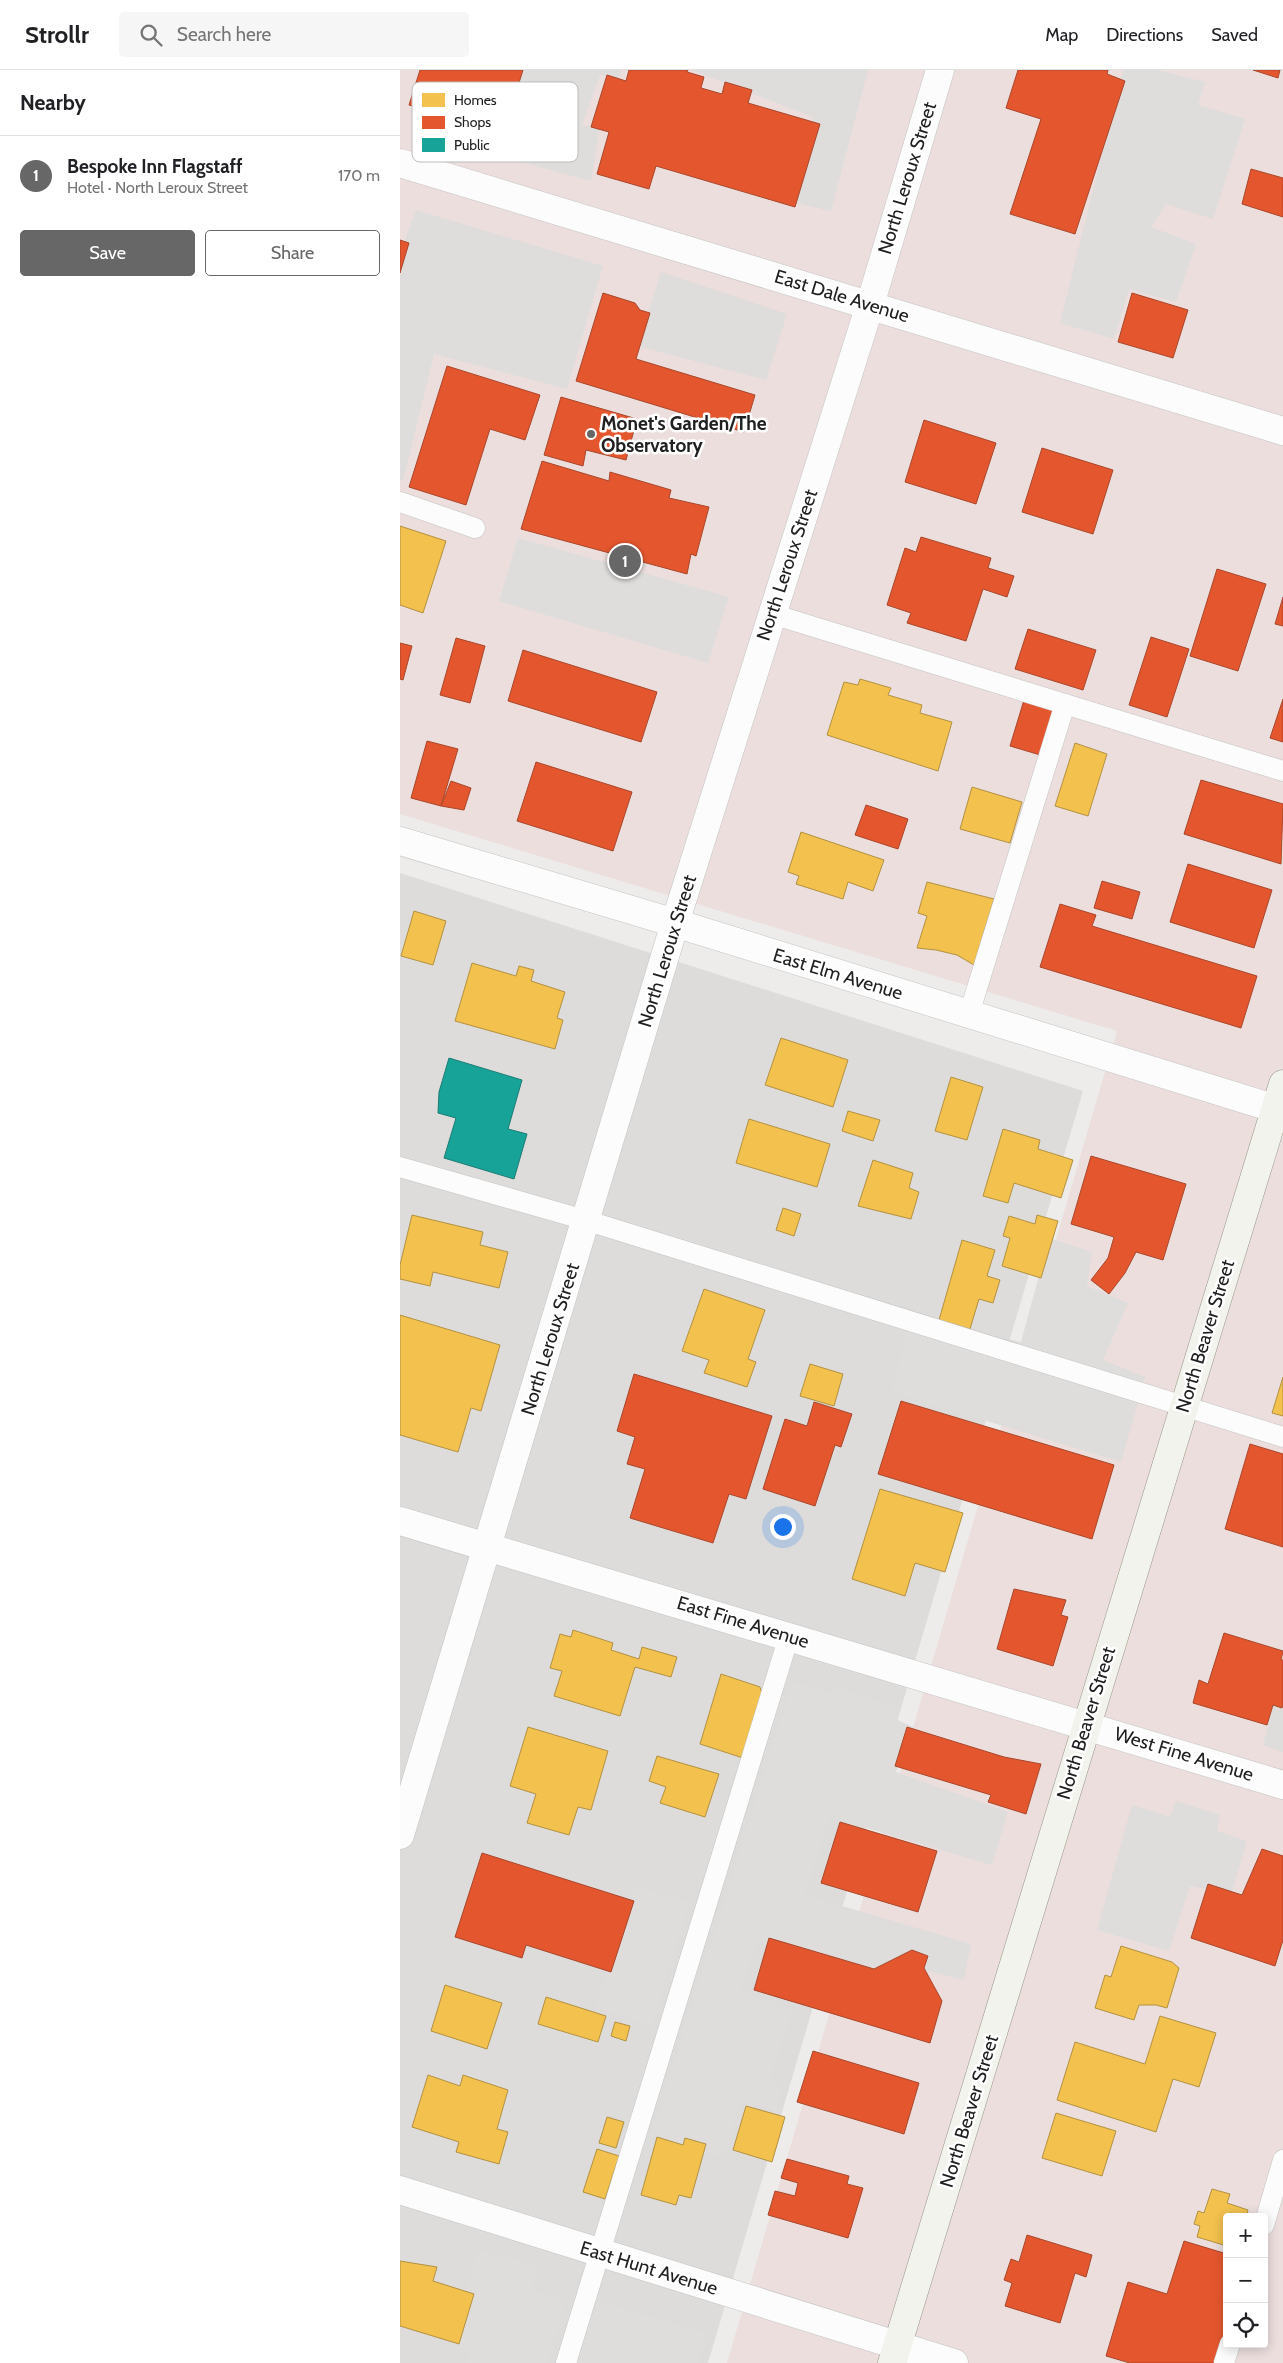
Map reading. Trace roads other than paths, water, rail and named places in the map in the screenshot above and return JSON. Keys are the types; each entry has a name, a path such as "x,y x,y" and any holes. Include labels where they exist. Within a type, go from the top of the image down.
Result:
{"street":[{"name":"North Leroux Street","path":"400,1835 675,923 870,305 940,70"},
{"name":"East Dale Avenue","path":"400,163 1283,432"},
{"name":"East Elm Avenue","path":"400,841 675,923 969,1014 1280,1101"},
{"name":"North Beaver Street","path":"895,2354 1086,1724 1280,1101"},
{"name":"East Fine Avenue","path":"400,1521 1086,1724"},
{"name":"West Fine Avenue","path":"1086,1724 1283,1784"},
{"name":"East Hunt Avenue","path":"400,2190 600,2252 895,2354 954,2363"}],"lane":[{"path":"400,502 475,528"},
{"path":"772,614 1283,771"},
{"path":"969,1014 1065,704"},
{"path":"400,1167 585,1220 1283,1437"},
{"path":"566,2363 789,1636"},
{"path":"1268,2213 1283,2160"},
{"path":"1224,2363 1229,2348"}],"place":[{"name":"Monet's Garden/The Observatory","path":"591,434"},
{"name":"Bespoke Inn Flagstaff","path":"625,561"}]}
